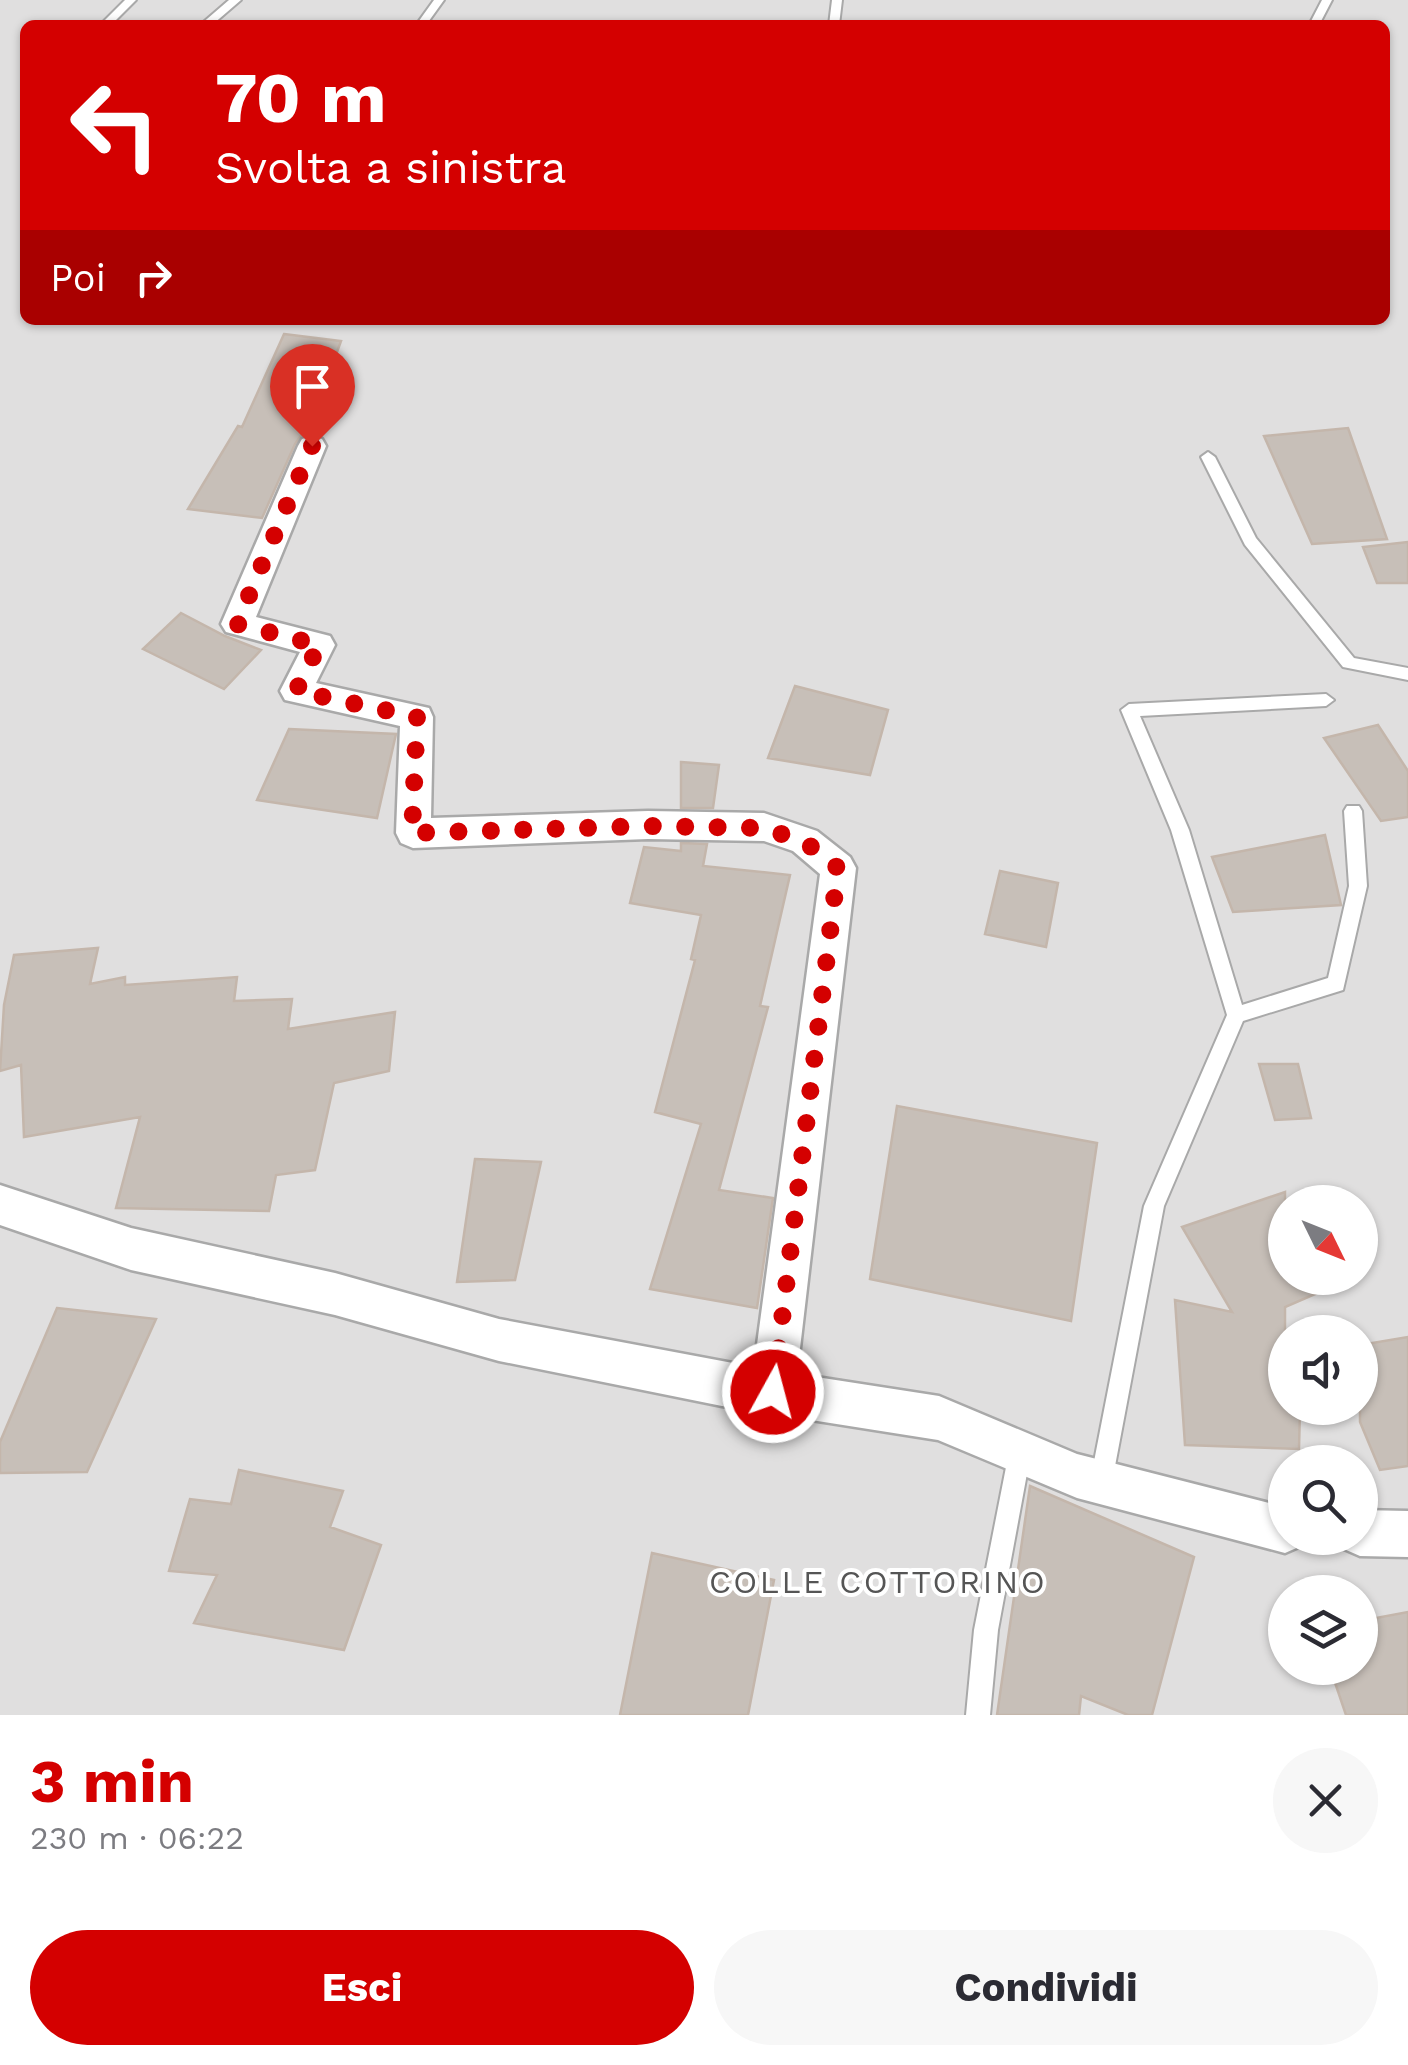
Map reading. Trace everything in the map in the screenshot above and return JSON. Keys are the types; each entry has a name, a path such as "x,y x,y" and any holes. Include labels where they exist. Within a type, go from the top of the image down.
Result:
{"street":[{"path":"312,446 237,624 319,645 296,691 417,717 412,833 648,826 764,828 805,842 838,868 773,1392"},
{"path":"0,1205 132,1249 336,1294 499,1340 773,1392 939,1418 1102,1482 1268,1526"},
{"path":"1378,1533 1408,1534"}],"lane":[{"path":"110,20 132,0"},
{"path":"211,20 236,0"},
{"path":"425,20 440,0"},
{"path":"1208,457 1250,541 1348,663 1408,674"},
{"path":"1102,1482 1154,1206 1236,1015 1180,830 1129,710 1326,700"},
{"path":"1236,1015 1336,984 1358,886 1353,811"},
{"path":"978,1715 986,1630 1020,1452"}],"shaded area":[{"path":"0,0 1408,0 1408,1715 0,1715"}],"building":[{"path":"284,334 341,341 313,418 295,444 262,518 188,509 238,426 242,427"},
{"path":"1348,428 1387,539 1312,544 1264,436"},
{"path":"1408,542 1408,583 1377,583 1363,547"},
{"path":"181,613 261,650 224,689 143,649"},
{"path":"795,686 888,710 870,775 768,758"},
{"path":"1378,725 1408,771 1408,817 1381,821 1324,738"},
{"path":"289,729 396,734 377,818 257,800"},
{"path":"681,762 719,765 713,808 681,808"},
{"path":"1325,835 1341,905 1233,912 1212,857"},
{"path":"681,843 707,844 703,866 790,875 760,1006 768,1007 719,1190 773,1198 757,1308 650,1289 701,1124 655,1112 695,960 691,959 701,915 630,903 644,847 681,851"},
{"path":"1000,871 1058,883 1046,947 985,934"},
{"path":"98,948 90,984 125,977 125,985 237,977 234,1001 292,999 288,1029 395,1012 389,1071 334,1083 315,1170 276,1175 269,1211 116,1208 140,1117 24,1137 21,1065 0,1071 4,1005 14,955"},
{"path":"1259,1064 1298,1064 1311,1118 1275,1120"},
{"path":"897,1106 1097,1143 1071,1321 870,1279"},
{"path":"475,1159 541,1162 515,1280 457,1282"},
{"path":"1268,1198 1268,1295 1313,1295 1285,1307 1285,1315 1268,1315 1268,1425 1300,1425 1299,1445 1185,1445 1175,1300 1232,1312 1182,1227"},
{"path":"57,1308 156,1319 87,1472 0,1473 0,1442"},
{"path":"1408,1337 1408,1466 1380,1470 1378,1445 1370,1445 1361,1425 1378,1425 1378,1342"},
{"path":"239,1470 343,1491 330,1527 381,1545 344,1650 194,1623 217,1575 169,1571 190,1499 231,1504"},
{"path":"1030,1486 1194,1557 1152,1715 1128,1715 1081,1696 1079,1715 997,1715"},
{"path":"652,1553 774,1580 748,1715 620,1715"},
{"path":"1408,1612 1408,1715 1346,1715 1336,1685 1378,1685 1378,1618"}],"district":[{"name":"COLLE COTTORINO","path":"878,1582"}],"route":[{"path":"312,446 237,624 319,645 296,691 417,717 412,833 648,826 764,828 805,842 838,868 773,1392"}]}
